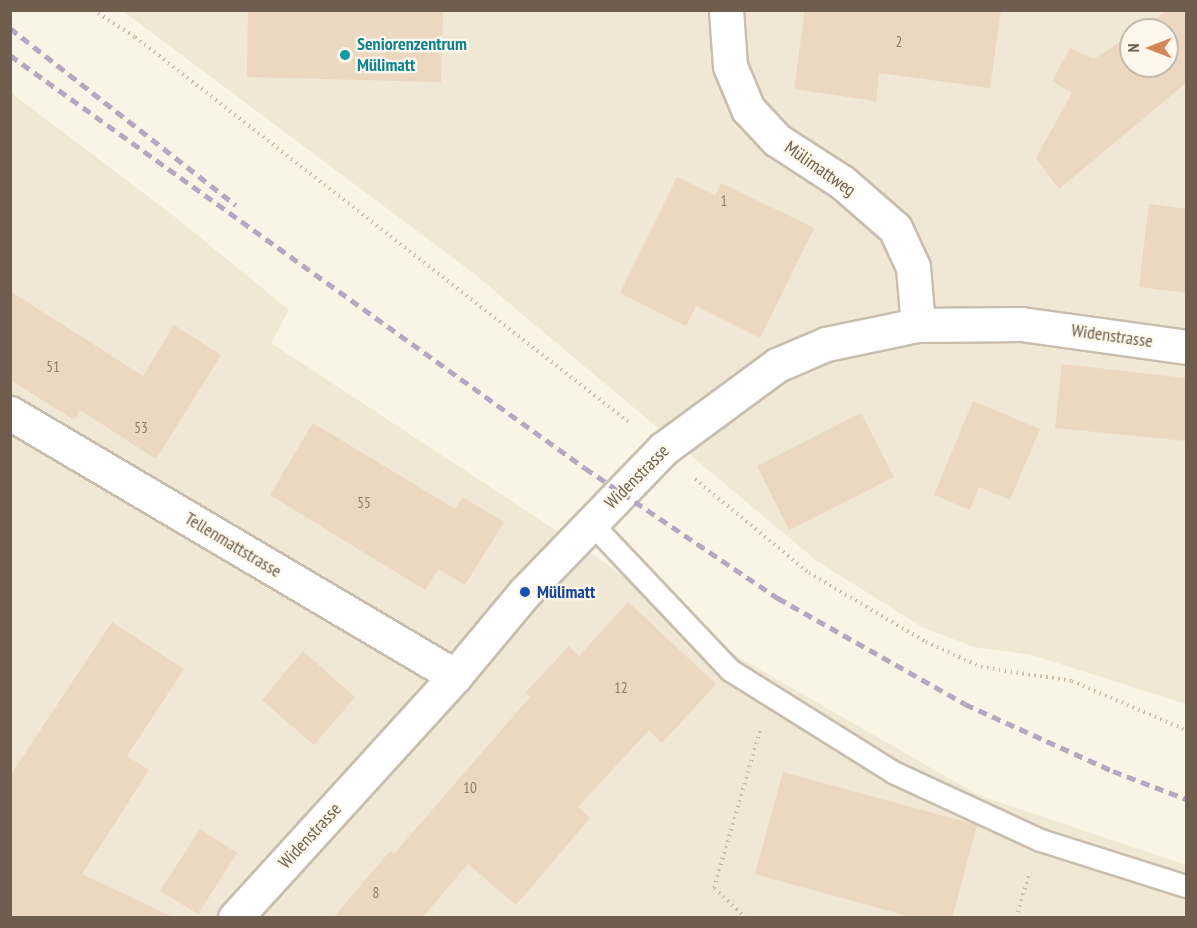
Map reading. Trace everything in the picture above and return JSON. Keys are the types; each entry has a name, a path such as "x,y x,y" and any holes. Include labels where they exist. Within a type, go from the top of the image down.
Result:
{"street":[{"name":"Mülimattweg","path":"726,10 730,66 748,110 777,140 842,182 895,228 913,267 918,325"},
{"name":"Widenstrasse","path":"234,918 455,676 525,592 663,449 777,365 826,344 918,325 1021,324 1186,347"},
{"name":"Tellenmattstrasse","path":"10,413 455,676"}],"lane":[{"path":"591,523 730,670 893,772 1040,840 1186,886"}],"path":[{"path":"93,10 135,37 663,449 809,573 926,642 981,667 1072,681 1186,730"},
{"path":"746,918 714,888 771,696"},
{"path":"1016,918 1040,840"}],"shaded area":[{"path":"123,11 1186,11 1186,704 1032,655 974,647 922,627 817,561 472,272"},
{"path":"10,92 175,217 289,310 271,343 595,556 740,658 978,795 1186,865 1186,917 11,917"}],"building":[{"name":"Seniorenzentrum Mülimatt","path":"248,10 443,10 441,82 247,77"},
{"path":"805,10 1001,10 990,88 879,73 876,101 794,89"},
{"path":"1168,10 1186,10 1186,83 1059,189 1036,158 1072,93 1052,81 1070,48 1094,59 1119,43 1119,78 1179,78 1179,18 1156,18"},
{"path":"677,177 715,195 721,183 814,228 760,338 696,306 686,326 620,293"},
{"path":"1149,204 1186,209 1186,293 1139,287"},
{"path":"10,291 143,376 174,325 221,355 156,459 80,410 74,420 10,380"},
{"path":"1062,364 1186,378 1186,441 1055,428"},
{"path":"973,401 1040,429 1010,500 979,487 970,510 934,495"},
{"path":"861,413 894,477 789,530 757,466"},
{"path":"313,423 455,509 462,497 504,522 465,585 438,569 425,590 270,495"},
{"path":"628,602 716,684 662,743 649,730 578,807 590,818 516,905 468,864 422,918 333,918 390,851 394,854 530,697 525,693 569,646 579,656"},
{"path":"112,622 184,669 127,756 149,770 82,874 175,918 10,918 10,776"},
{"path":"303,651 355,697 314,745 262,700"},
{"path":"783,772 977,825 952,918 915,918 755,874"},
{"path":"200,829 237,853 198,914 160,891"}],"railway":[{"path":"10,28 236,205"},
{"path":"10,55 585,468 778,598 965,704 1113,771 1186,799"}],"place":[{"name":"Seniorenzentrum Mülimatt","path":"345,55"},
{"name":"Mülimatt","path":"525,592"}]}
